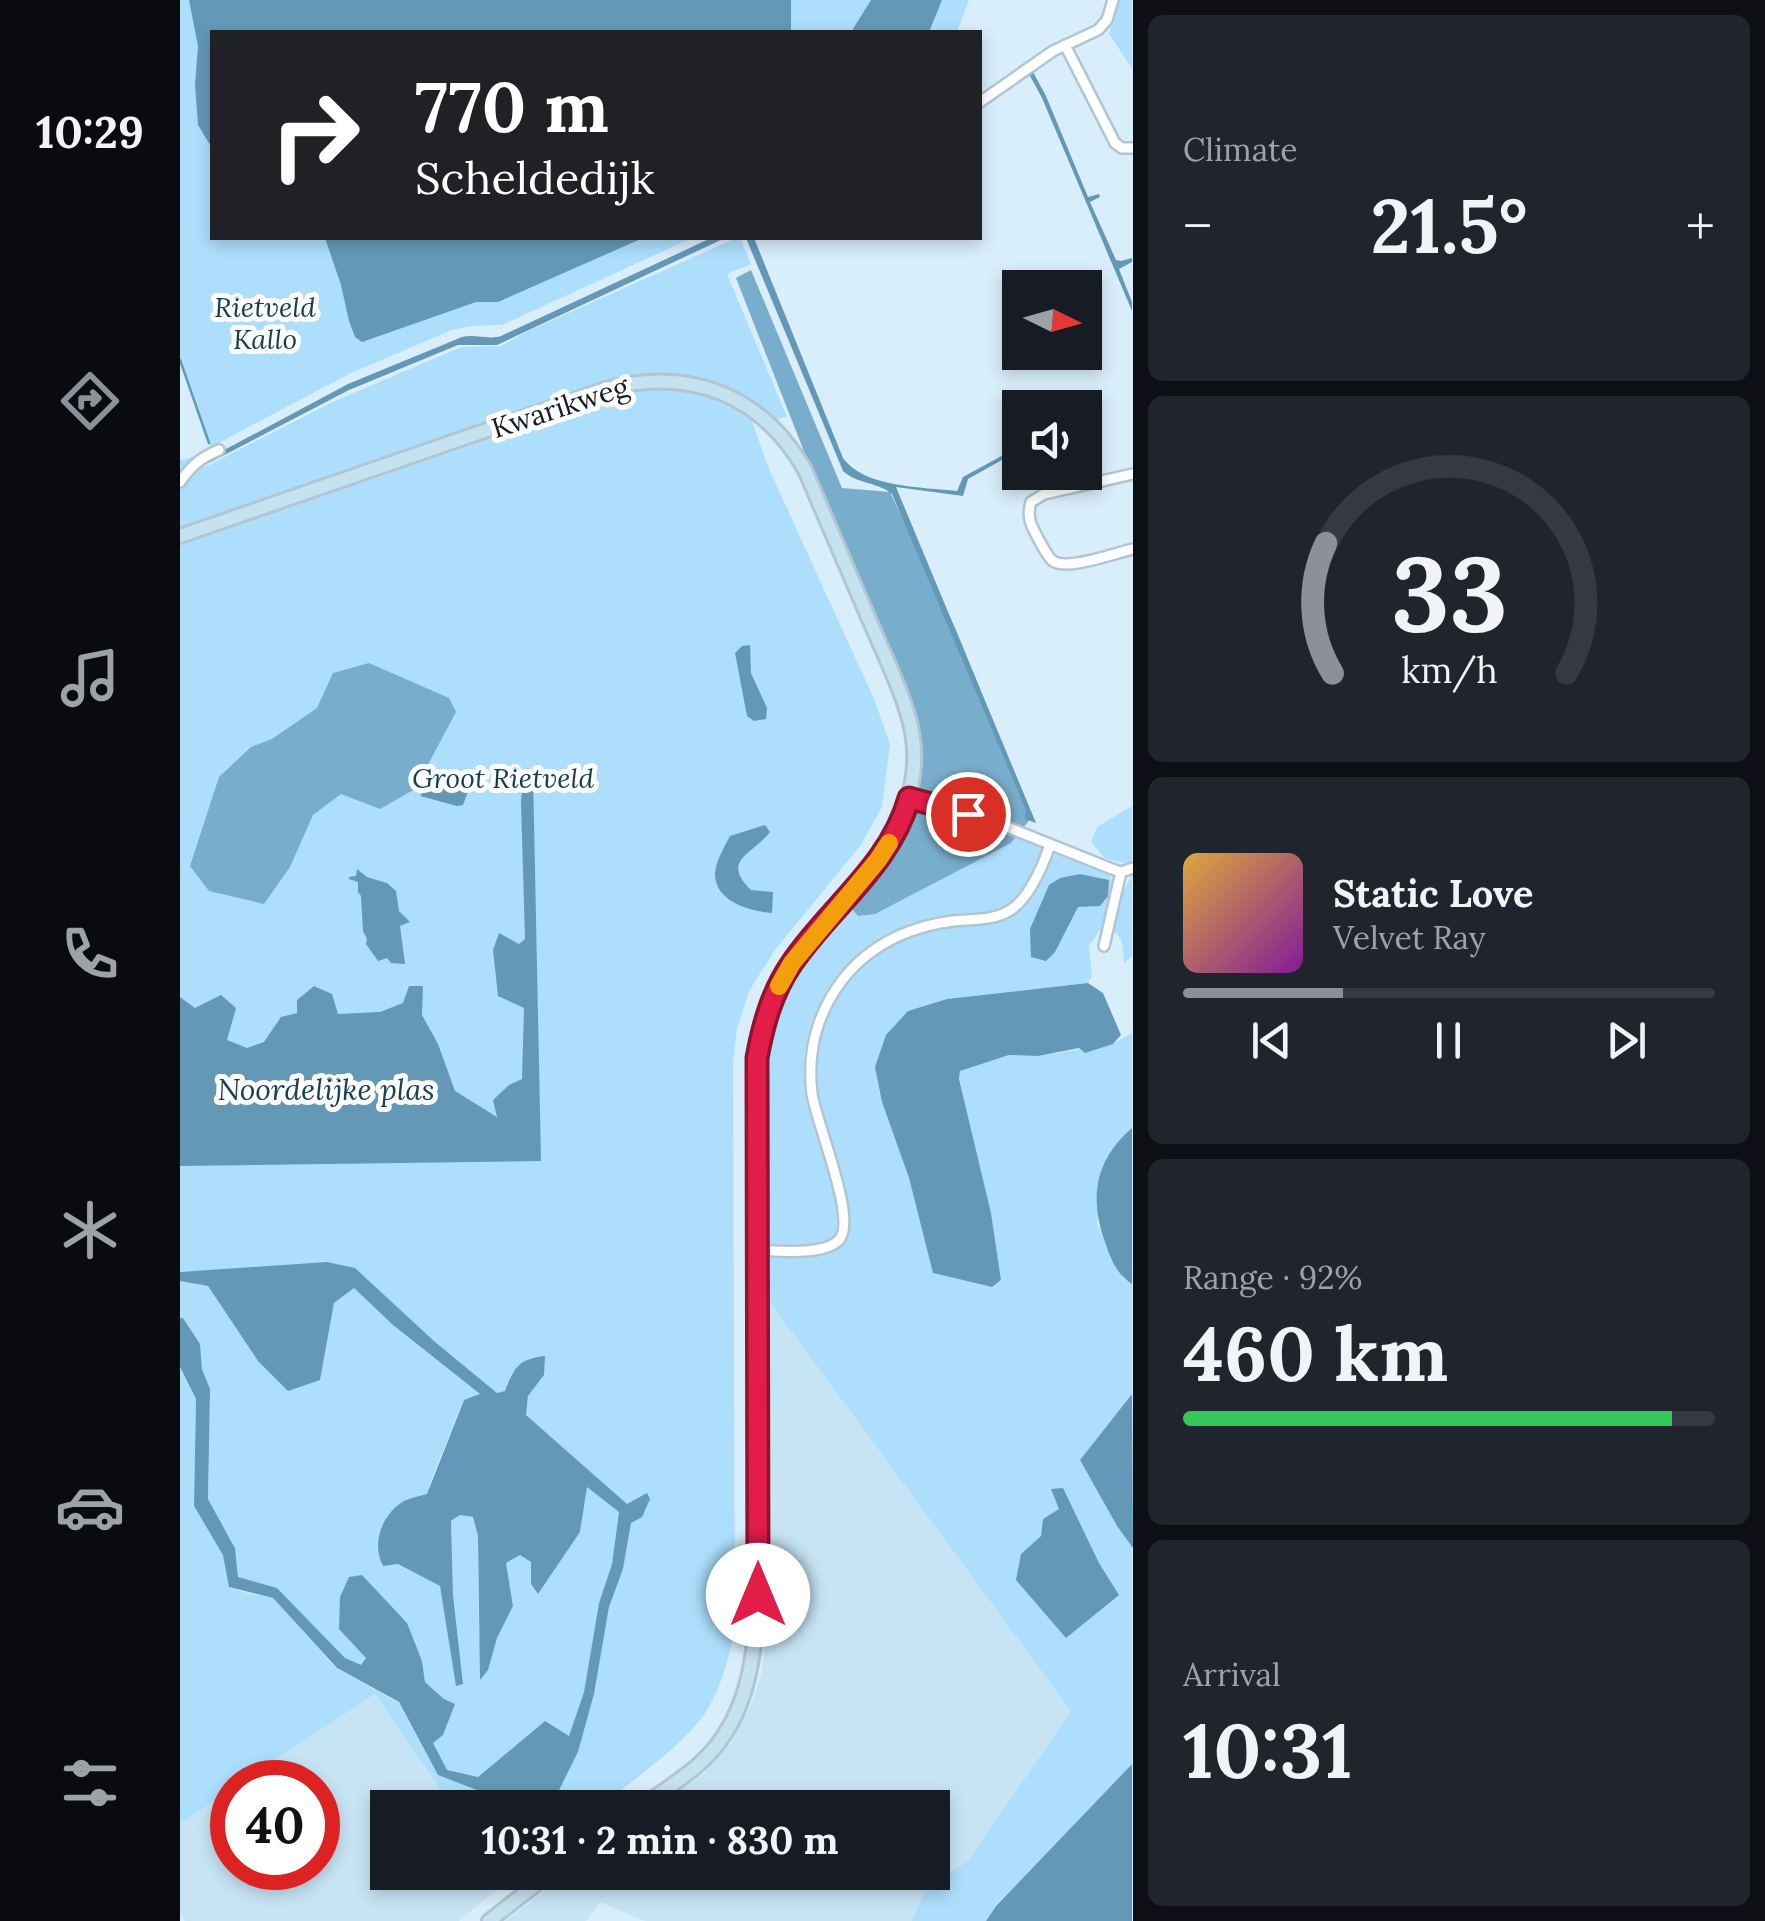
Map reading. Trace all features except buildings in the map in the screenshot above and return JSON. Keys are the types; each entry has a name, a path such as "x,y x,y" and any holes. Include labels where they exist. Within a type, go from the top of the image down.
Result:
{"street":[{"path":"982,101 1064,45 1098,30 1107,20 1112,0"},
{"path":"1064,45 1115,143 1132,148"},
{"name":"Kwarikweg","path":"180,536 606,388 667,380 720,392 769,423 806,470 908,712 914,766 908,801"},
{"path":"180,482 197,461 219,450"},
{"path":"1132,474 1044,494 1031,502 1028,514 1049,557 1059,564 1079,563 1132,548"},
{"path":"664,1790 699,1764 723,1737 742,1700 756,1638 757,1058 762,1028 775,994 792,963 878,860 908,801 997,823 1121,872 1132,868"},
{"path":"758,1250 819,1249 840,1240 844,1231 834,1170 812,1098 810,1064 816,1029 829,998 852,967 902,934 931,925 994,918 1011,910 1023,898 1050,844"},
{"path":"1104,946 1121,872"},
{"path":"489,1921 529,1890"}],"shaded area":[{"path":"751,270 842,488 890,492 956,630 1032,817 1011,843 875,914 858,916 848,904 905,827 914,797 918,742 736,278"},
{"path":"369,663 449,698 456,712 415,789 380,809 341,794 313,815 290,867 264,904 209,891 190,866 219,777 251,747 272,739 317,708 333,673"},
{"path":"769,1301 1071,1711 969,1861 950,1872 950,1790 681,1790 706,1772 731,1743 751,1704 761,1676 768,1595"},
{"path":"375,1694 441,1790 370,1790 370,1890 496,1890 459,1921 185,1921 180,1913 180,1824 210,1804 210,1890 340,1890 340,1760 275,1760"},
{"path":"546,1890 926,1890 912,1921 645,1921 600,1902 586,1921 505,1921"}],"green space":[{"name":"Rietveld Kallo","path":"180,0 969,0 958,30 210,30 210,240 688,240 502,325 452,330 351,373 211,447 180,358"},
{"path":"1117,0 1132,0 1132,68 1109,34"},
{"path":"732,240 741,240 751,264 727,274 787,417 773,420 735,394 694,380 628,379 180,530 180,460 194,457 205,467 335,401 461,347 501,346"},
{"name":"Groot Rietveld","path":"646,387 687,391 724,401 751,418 769,469 875,701 890,744 882,807 860,846 775,950 749,991 737,1029 733,1062 735,1632 722,1677 708,1709 691,1730 621,1790 558,1790 578,1752 631,1523 647,1494 627,1504 526,1415 528,1396 544,1375 512,1372 505,1391 497,1393 355,1268 180,1272 180,545"},
{"path":"1132,806 1132,863 1106,859 1091,842 1097,827"},
{"path":"1017,836 1045,848 1013,899 995,910 931,918 886,935 849,963 821,1001 806,1042 804,1081 837,1208 836,1233 813,1244 762,1244 762,1059 767,1029 796,966 848,904 1011,843"},
{"path":"1051,852 1110,876 1112,903 1089,945 1092,976 1088,983 947,999 908,1011 882,1102 909,1178 933,1273 992,1287 1001,1280 960,1071 1009,1055 1038,1056 1113,1044 1132,1033 1132,1128 1110,1152 1097,1222 1111,1259 1132,1284 1132,1394 1080,1460 1132,1547 1132,1764 996,1905 986,1921 912,1921 926,1890 950,1890 950,1871 969,1860 1071,1711 769,1301 770,1255 827,1253 843,1244 848,1232 846,1195 818,1097 816,1072 822,1029 842,989 872,959 909,938 1011,916 1031,896","holes":["1059,1509 1119,1595 1021,1554 1041,1536"]},
{"path":"1132,876 1132,956 1124,963 1121,940 1112,930"},
{"path":"180,1281 208,1286 258,1361 320,1380 334,1303 354,1288 393,1325 481,1395 463,1401 427,1495 406,1500 398,1564 440,1586 463,1684 453,1595 451,1522 460,1515 474,1518 478,1536 479,1637 488,1669 497,1638 513,1606 506,1563 520,1555 531,1562 531,1584 538,1594 580,1532 587,1486 619,1512 612,1564 599,1603 584,1692 569,1737 544,1722 478,1777 446,1770 433,1743 444,1699 425,1682 422,1661 382,1598 362,1575 366,1658 361,1666 345,1658 277,1588 238,1577 235,1547 208,1499 210,1389 202,1369 200,1344 180,1318"},
{"name":"Groot Rietveld","path":"180,1367 196,1399 194,1506 224,1555 229,1587 273,1598 336,1668 399,1703 438,1775 558,1790 441,1790 375,1694 275,1760 210,1760 210,1804 180,1824"}],"water":[{"path":"189,0 791,0 791,30 210,30 210,145 198,125 198,46"},
{"path":"871,0 942,0 930,30 852,30"},
{"path":"1032,70 1088,197 1099,194 1090,202 1116,260 1132,258 1132,262 1119,269 1132,311 1029,74"},
{"path":"326,240 638,240 498,302 476,302 362,342 355,337 349,321"},
{"path":"707,240 721,240 497,345 458,345 349,390 209,463 213,456 348,384 462,337 501,336"},
{"path":"747,240 755,240 843,458 853,468 879,481 957,491 963,477 1002,456 1002,460 968,479 963,496 896,487 1036,823 1025,819 1026,810 892,494 843,471"},
{"path":"750,645 751,673 767,708 766,719 754,721 747,716 735,653"},
{"name":"Noordelijke plas","path":"524,770 533,772 541,1161 180,1166 180,997 195,1008 221,995 236,1008 227,1040 247,1048 264,1042 281,1017 297,1013 297,1000 314,986 332,994 338,1014 380,1012 403,1003 409,986 423,986 422,1015 438,1044 455,1091 497,1117 493,1100 522,1079 524,1008 498,996 493,950 499,933 519,944 525,939 521,802"},
{"path":"456,774 472,790 463,805 420,796 437,776"},
{"path":"765,825 770,832 742,858 738,871 751,890 773,892 772,913 745,907 728,898 721,892 715,875 730,836"},
{"path":"357,869 396,891 399,911 410,922 400,926 405,964 391,963 387,958 378,961 366,944 358,882 349,879 356,876"},
{"path":"1080,874 1109,880 1108,896 1100,906 1078,907 1055,952 1046,961 1031,957 1030,929 1049,885"},
{"path":"1088,983 1103,993 1121,1035 1113,1044 1085,1053 1079,1048 1038,1056 1009,1055 960,1071 991,1213 1001,1280 992,1287 933,1273 875,1067 886,1035 908,1011 947,999"},
{"path":"1132,1128 1132,1284 1110,1257 1097,1196 1103,1167"},
{"path":"327,1262 355,1268 497,1393 505,1391 523,1362 545,1356 544,1375 528,1396 526,1415 627,1504 647,1493 650,1499 642,1517 631,1523 578,1752 559,1790 477,1790 438,1775 399,1702 337,1668 273,1598 229,1587 223,1555 194,1506 196,1399 180,1367 180,1318 200,1344 202,1369 210,1389 208,1499 235,1548 238,1577 277,1588 345,1658 361,1665 366,1658 339,1629 340,1597 349,1577 362,1575 407,1623 422,1661 425,1682 455,1704 443,1735 433,1743 447,1770 478,1777 545,1721 569,1736 584,1692 599,1603 612,1564 619,1512 587,1487 580,1532 538,1594 531,1584 531,1562 520,1555 506,1563 513,1606 497,1638 488,1670 480,1680 478,1536 473,1517 460,1515 451,1521 453,1595 463,1684 456,1686 440,1586 398,1564 383,1566 378,1548 390,1513 406,1500 427,1494 464,1400 480,1394 393,1325 354,1288 334,1303 320,1380 288,1391 258,1361 208,1286 180,1281 180,1272"},
{"path":"1132,1394 1133,1547 1080,1460"},
{"path":"1063,1488 1119,1595 1066,1638 1016,1580 1021,1554 1041,1536 1043,1519 1059,1509 1051,1489"},
{"path":"1132,1764 1132,1921 986,1921 996,1906"}],"waterway":[{"path":"180,360 209,443"}],"slow traffic":[{"path":"779,986 792,963 889,843"}],"route":[{"path":"758,1595 757,1058 762,1028 792,963 878,860 901,821 909,798 968,814"}]}
